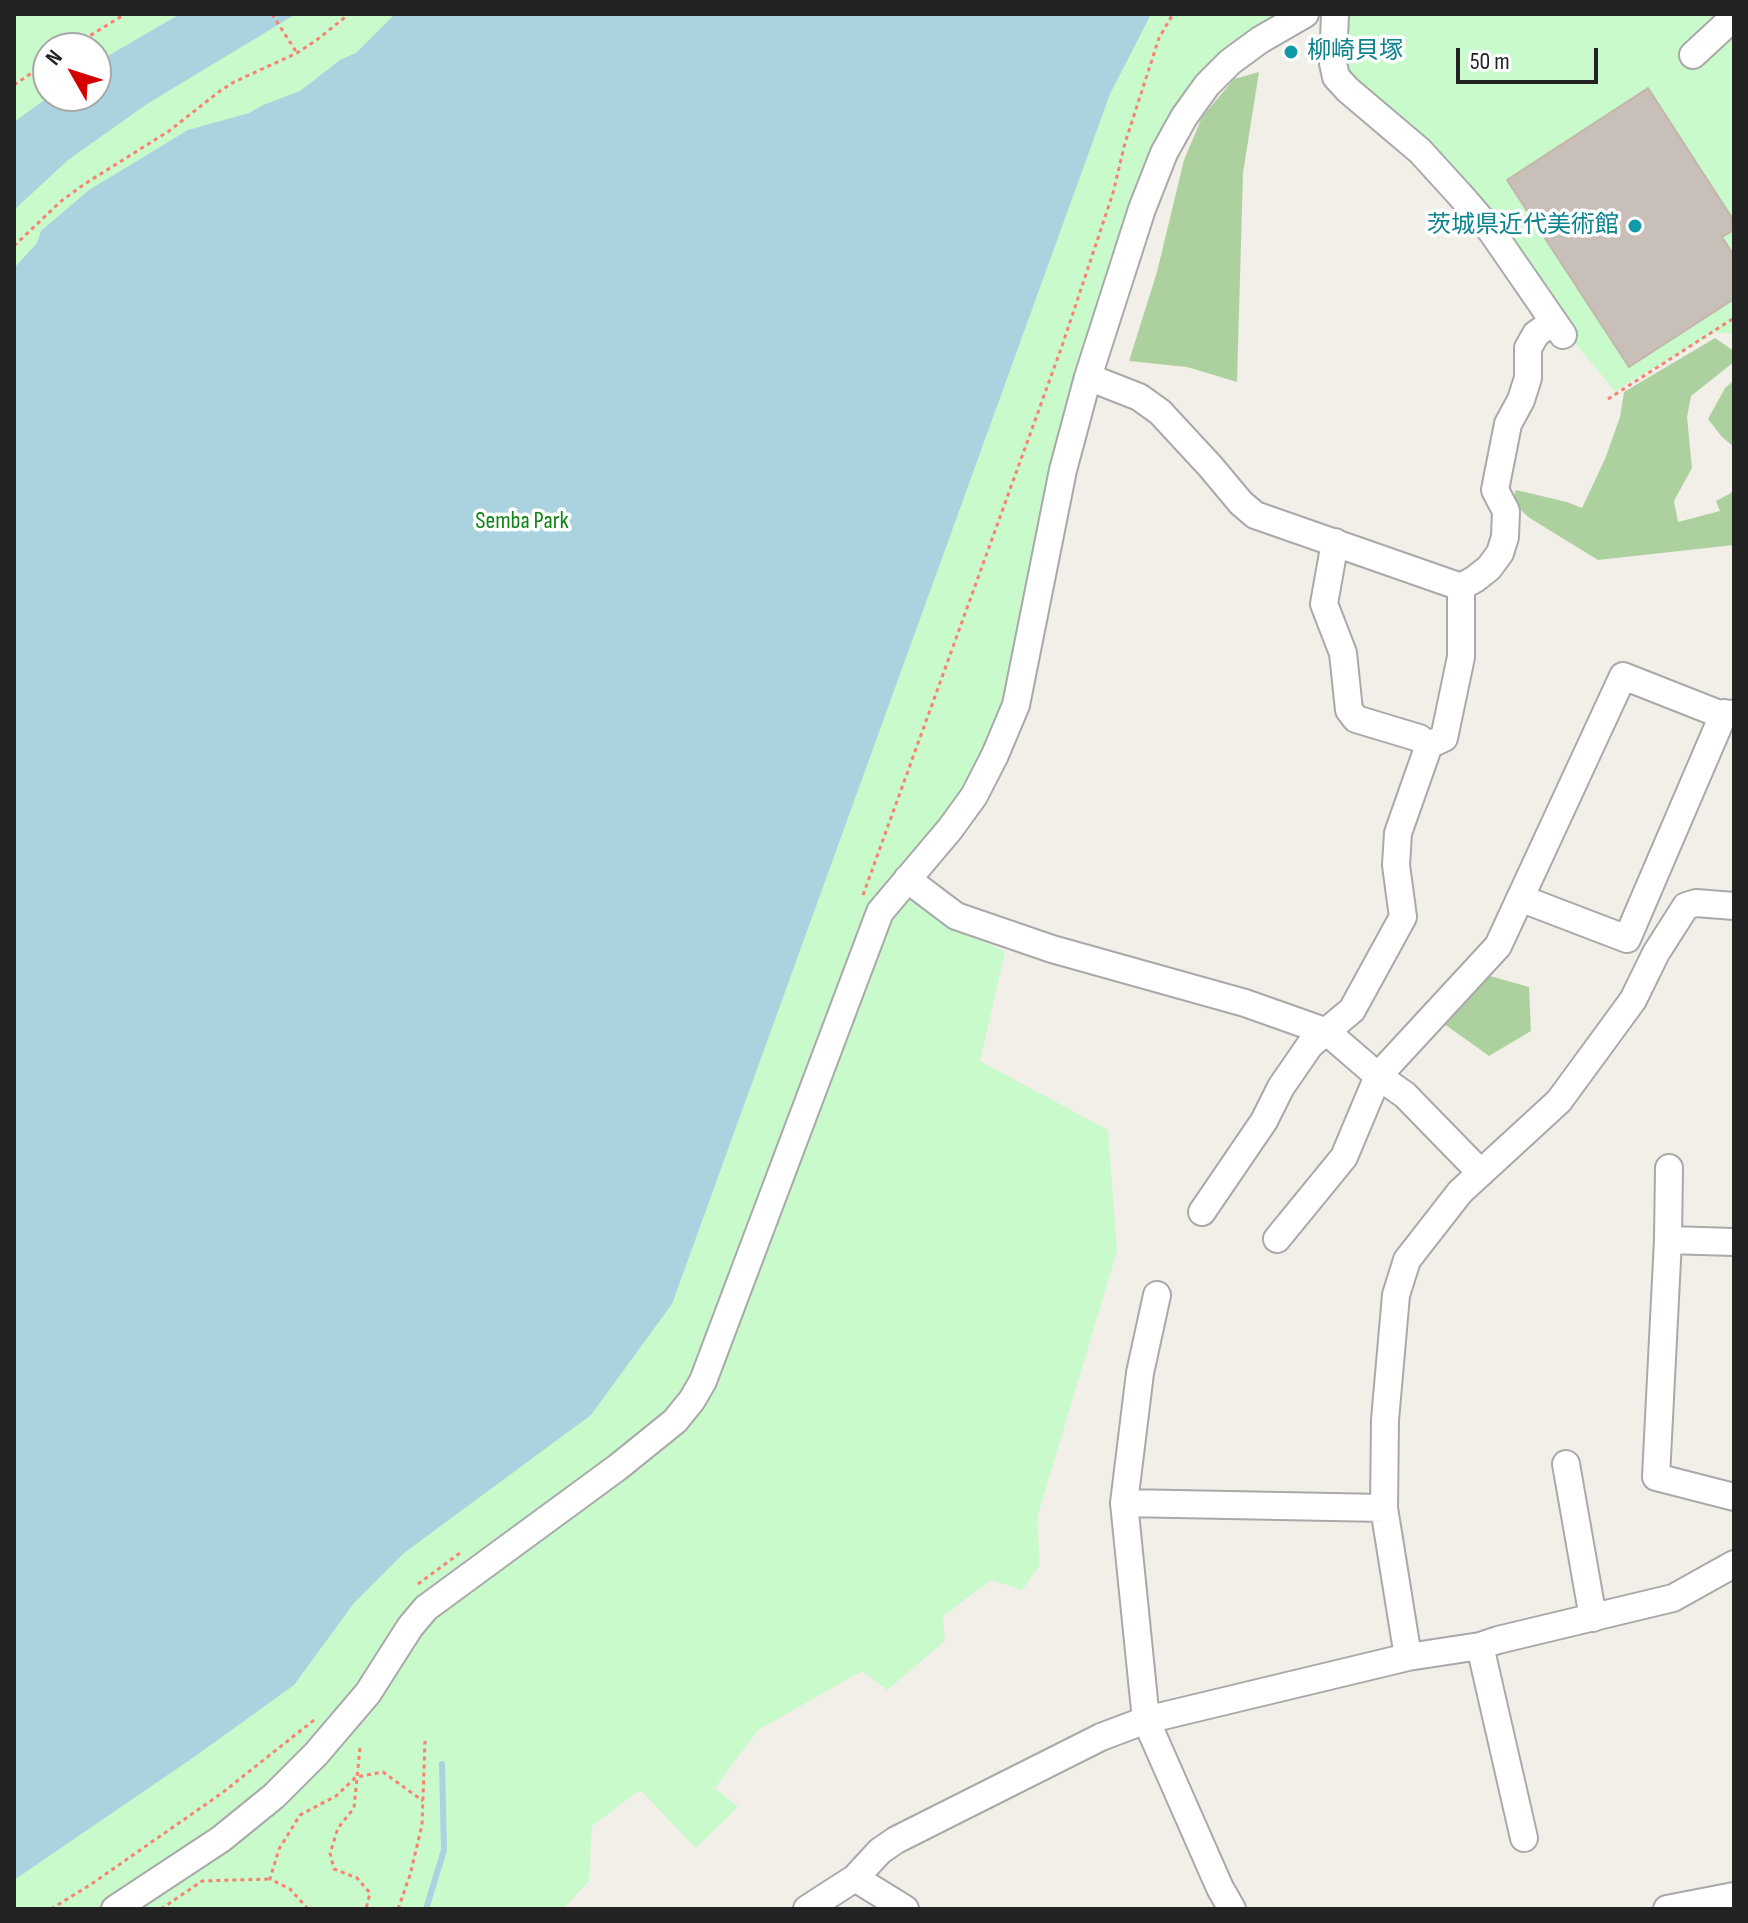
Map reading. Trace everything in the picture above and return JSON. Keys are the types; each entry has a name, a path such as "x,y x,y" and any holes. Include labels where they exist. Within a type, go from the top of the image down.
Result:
{"street":[{"path":"115,1909 221,1839 274,1796 316,1754 368,1693 410,1627 426,1608 618,1467 675,1421 692,1400 703,1381 880,912 974,796 1016,705 1063,470 1088,377 1142,209 1164,153 1207,85 1230,62 1305,14"},
{"path":"1088,377 1139,397 1160,412 1255,515 1461,587 1489,568 1500,553 1505,537 1506,511 1495,490 1508,424 1528,378 1528,348 1536,334 1558,328 1492,232 1461,196 1420,151 1336,77 1333,63 1335,14"},
{"path":"1693,55 1734,17"},
{"path":"1335,542 1324,604 1343,653 1349,710 1356,719 1419,738 1429,745"},
{"path":"1202,1212 1264,1121 1281,1087 1310,1045 1352,1010 1403,917 1396,865 1398,833 1429,745 1444,738 1461,657 1461,587"},
{"path":"1277,1239 1344,1157 1378,1076 1498,946 1520,898 1623,676 1717,713 1729,714 1627,939 1520,898"},
{"path":"907,879 956,916 1052,949 1245,1003 1327,1032 1405,1095 1481,1173"},
{"path":"1408,1657 1384,1508 1385,1420 1396,1295 1407,1260 1460,1192 1559,1101 1633,1000 1656,953 1686,906 1696,903 1734,906"},
{"path":"1669,1168 1656,1477 1734,1497"},
{"path":"1668,1240 1734,1242"},
{"path":"1157,1295 1140,1373 1124,1503 1146,1720 1232,1909"},
{"path":"1566,1464 1593,1618"},
{"path":"1124,1503 1384,1508"},
{"path":"807,1909 855,1878 880,1851 896,1840 1101,1737 1146,1720 1408,1657 1480,1646 1673,1598 1734,1564"},
{"path":"1480,1646 1524,1838"},
{"path":"855,1878 905,1909"},
{"path":"1667,1909 1734,1896"}],"path":[{"path":"96,32 125,14"},
{"path":"272,14 297,53"},
{"path":"14,246 60,202 102,172 169,131 234,82 297,53 349,14"},
{"path":"863,894 1057,360 1113,193 1125,143 1159,38 1173,14"},
{"path":"14,85 32,73"},
{"path":"1608,399 1734,318"},
{"path":"413,1589 470,1546"},
{"path":"51,1909 222,1793 317,1718"},
{"path":"398,1909 422,1825 425,1741"},
{"path":"360,1748 354,1808 338,1828 330,1853 334,1869 357,1878 370,1893 366,1909"},
{"path":"270,1879 279,1849 300,1815 336,1796 356,1777 383,1772 423,1801"},
{"path":"161,1909 202,1881 270,1879 290,1889 308,1909"}],"green space":[{"name":"Semba Park","path":"14,14 1277,14 1222,56 1185,93 1164,125 1139,188 1055,444 1015,657 1002,706 961,794 895,881 967,933 1005,952 980,1061 1108,1130 1117,1251 1037,1518 1040,1565 1022,1590 991,1580 943,1616 945,1641 887,1690 862,1671 758,1730 715,1788 738,1807 696,1848 640,1790 592,1826 589,1881 563,1909 14,1909"},
{"path":"1339,14 1734,14 1734,334 1715,332 1615,391 1355,81 1345,67"},
{"path":"1259,72 1243,173 1237,382 1187,367 1129,361 1157,272 1184,160 1202,117 1234,79"},
{"path":"1715,338 1734,351 1734,362 1691,396 1687,417 1692,468 1674,501 1678,522 1720,511 1716,501 1734,489 1734,545 1598,560 1528,517 1512,501 1516,490 1582,508 1605,459 1620,417 1624,392"},
{"path":"1734,380 1734,447 1708,419 1725,388"},
{"path":"1483,974 1529,987 1531,1031 1489,1056 1440,1021"}],"water":[{"path":"180,14 296,14 147,104 68,160 14,210 14,122 32,109 32,112 112,112 112,54"},
{"name":"Semba Park","path":"395,14 1151,14 1110,94 672,1304 591,1415 404,1553 354,1603 294,1685 14,1880 14,268 37,243 41,231 89,190 188,130 249,113 300,91 340,60 356,53"}],"building":[{"name":"茨城県近代美術館","path":"1648,88 1734,221 1734,230 1722,237 1734,256 1734,299 1629,367 1507,180"}],"waterway":[{"path":"426,1909 444,1850 442,1764"}],"place":[{"name":"柳崎貝塚","path":"1291,52"},
{"name":"茨城県近代美術館","path":"1635,226"}]}
